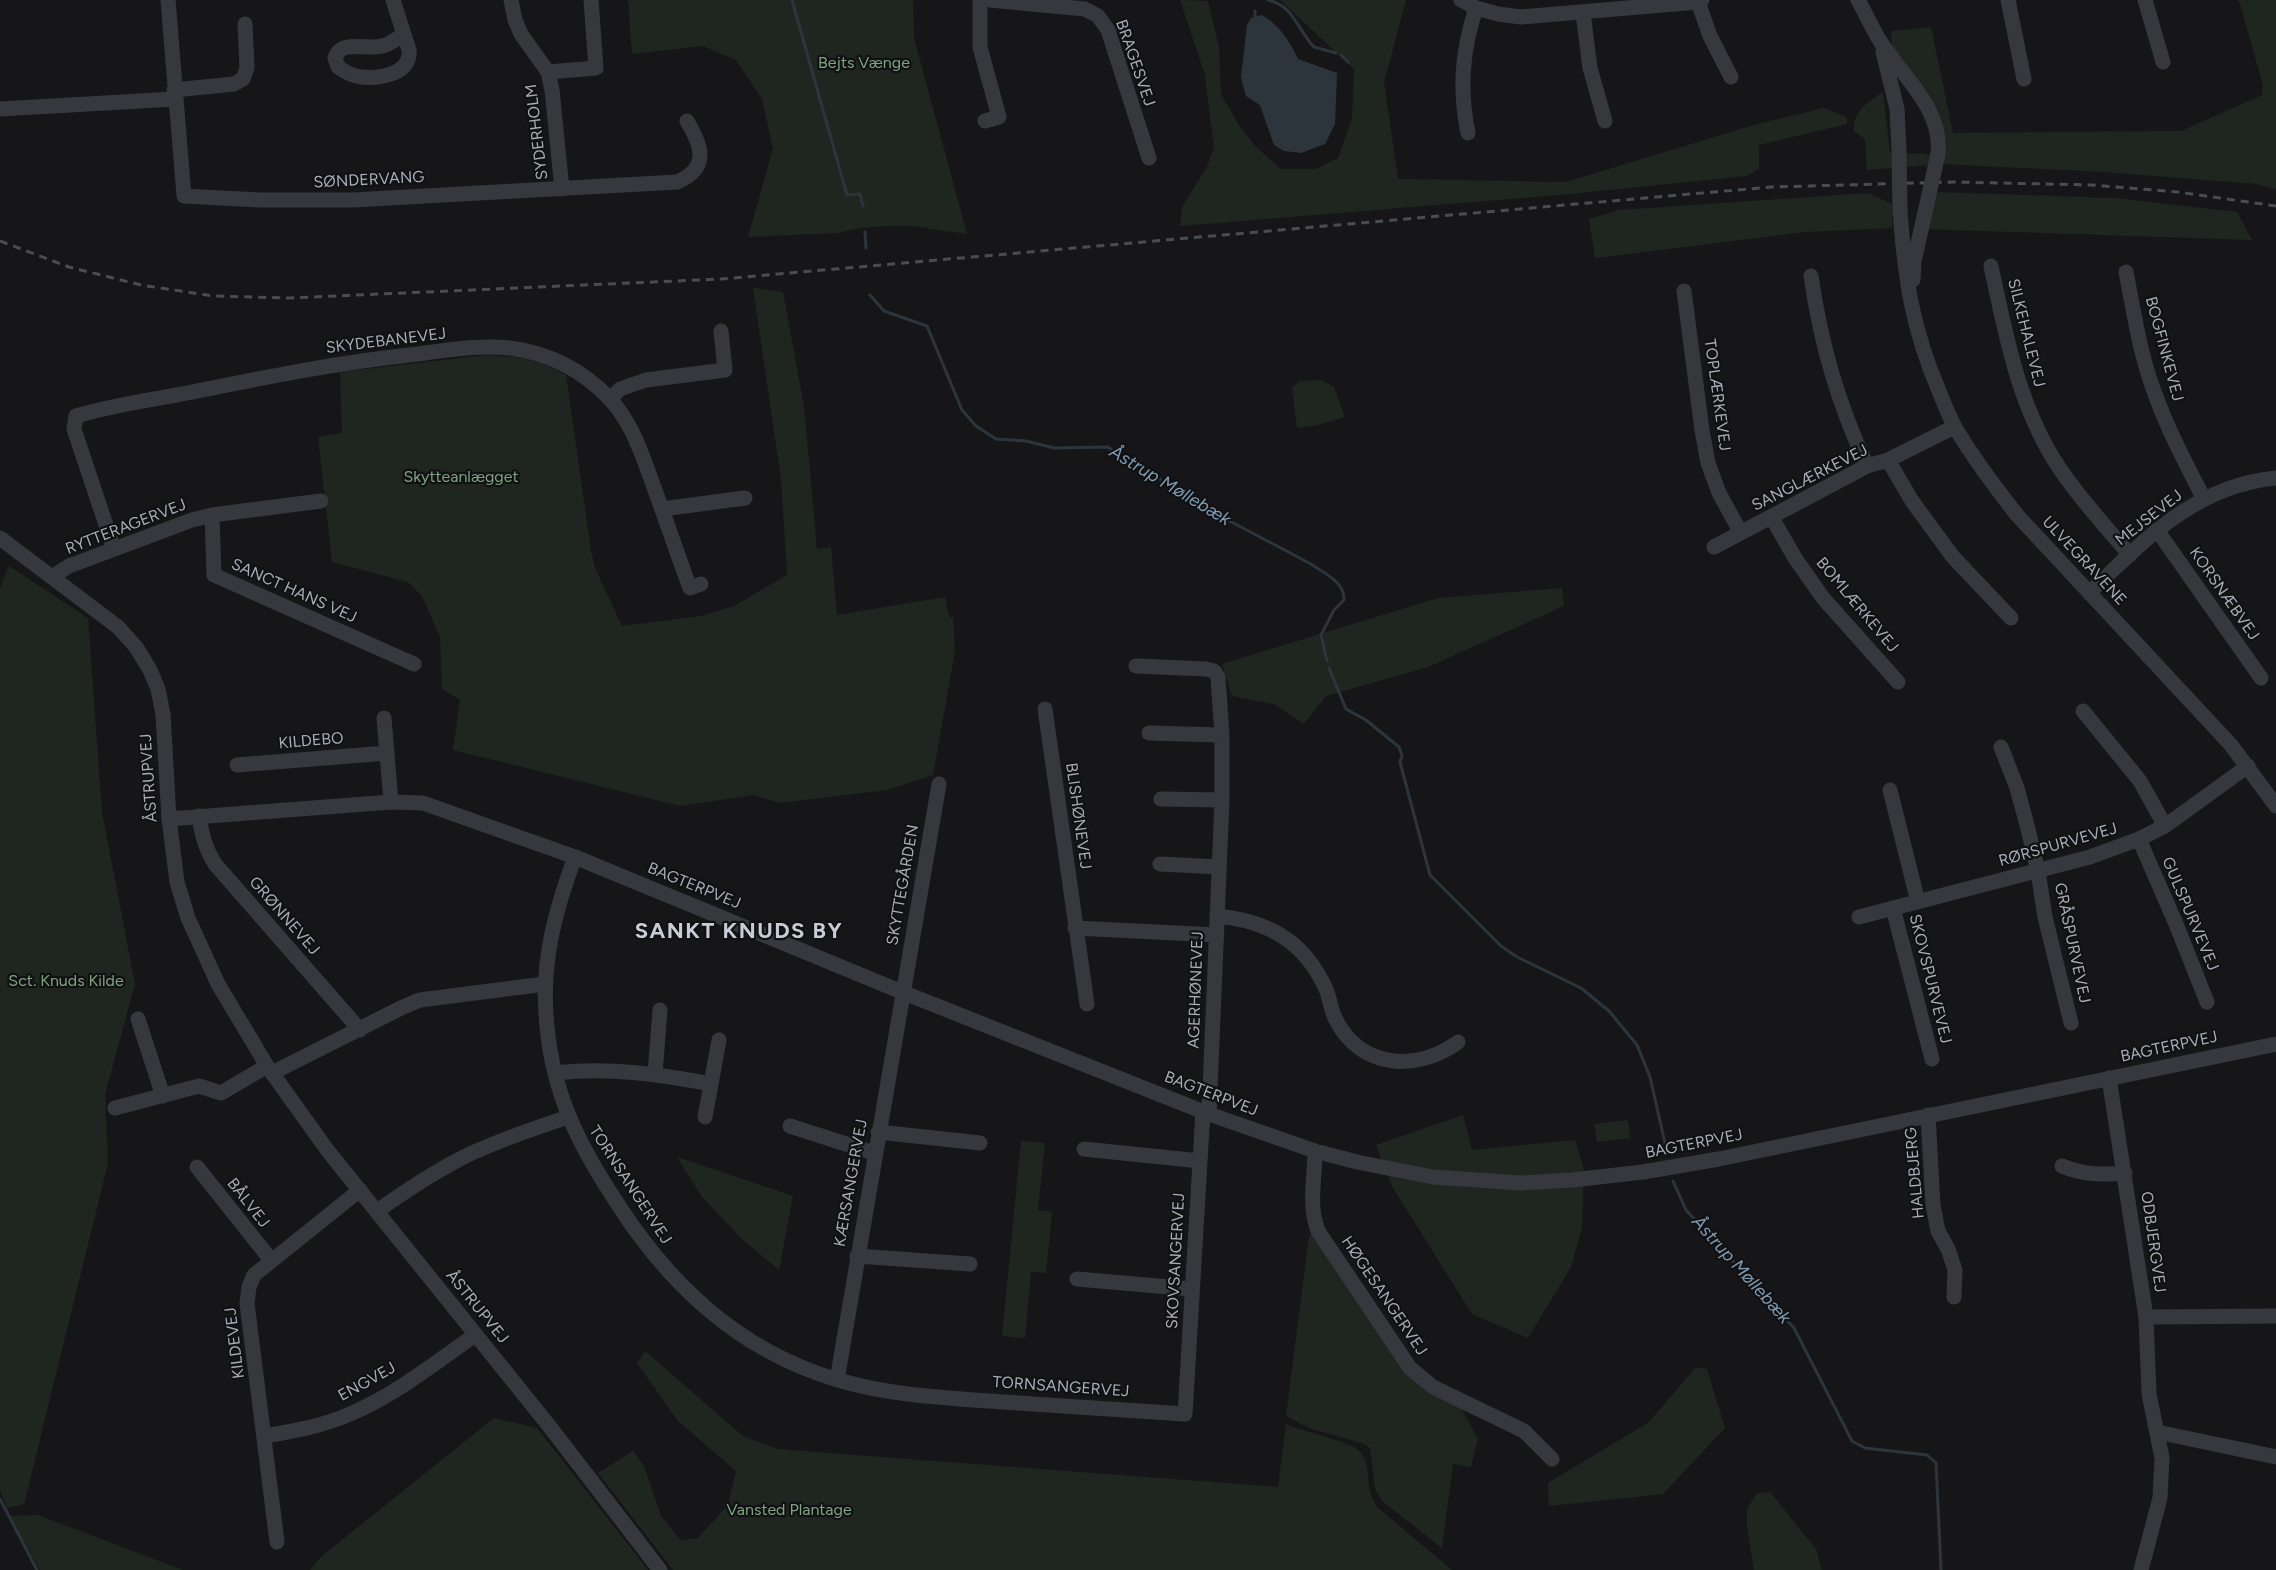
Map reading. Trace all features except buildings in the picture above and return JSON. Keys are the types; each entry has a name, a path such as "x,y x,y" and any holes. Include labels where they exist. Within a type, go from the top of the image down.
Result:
{"street":[{"name":"SØNDERVANG","path":"168,0 184,196 306,201 677,182 695,170 700,160 701,149 698,139 687,121"},
{"path":"393,0 410,57 405,66 394,74 360,77 338,67 334,58 340,49 347,46 378,47 387,45 403,35"},
{"name":"SYDERHOLM","path":"511,0 514,20 521,34 548,72 552,90 562,189"},
{"name":"SYDERHOLM","path":"548,72 596,68 591,0"},
{"path":"980,0 980,47 999,117 985,121"},
{"name":"BRAGESVEJ","path":"990,0 1085,9 1098,16 1108,30 1149,158"},
{"path":"1461,0 1476,8 1498,14 1521,16 1583,13 1700,1 1710,36 1731,77"},
{"name":"ULVEGRAVENE","path":"1858,0 1880,40 1926,104 1935,123 1939,143 1914,261 1912,310"},
{"path":"2008,0 2024,79"},
{"path":"2145,0 2163,62"},
{"path":"1468,134 1461,84 1466,42 1476,8"},
{"path":"1583,13 1590,68 1605,121"},
{"path":"0,109 175,95 234,84 243,79 247,68 245,24"},
{"name":"ULVEGRAVENE","path":"1880,40 1897,109 1900,211 1907,288 1922,350 1954,427 1986,476 2017,515 2231,745 2276,806"},
{"name":"SILKEHALEVEJ","path":"1990,266 2010,358 2036,427 2074,489 2130,555"},
{"name":"BOGFINKEVEJ","path":"2126,272 2139,338 2154,392 2172,436 2204,499"},
{"path":"1811,276 1817,316 1835,388 1850,430 1867,466"},
{"name":"TOPLÆRKEVEJ","path":"1684,291 1708,463 1719,493 1741,533"},
{"path":"610,399 620,389 646,380 725,370 721,332"},
{"name":"SKYDEBANEVEJ","path":"114,549 74,429 76,416 293,371 484,348 508,348 531,352 574,369 610,399 626,421 639,446 690,588 701,584"},
{"name":"SANGLÆRKEVEJ","path":"1714,547 1867,466 1888,460 1954,427"},
{"path":"1888,460 1912,501 1953,557 2011,618"},
{"name":"MEJSEVEJ","path":"2089,593 2157,530 2182,511 2234,487 2276,478"},
{"path":"662,509 745,498"},
{"name":"RYTTERAGERVEJ","path":"52,577 69,566 172,526 212,515 321,501"},
{"name":"SANCT HANS VEJ","path":"212,515 214,575 414,664"},
{"name":"BOMLÆRKEVEJ","path":"1772,518 1795,558 1823,598 1898,682"},
{"name":"KORSNÆBVEJ","path":"2157,530 2261,678"},
{"name":"ÅSTRUPVEJ","path":"0,538 118,627 136,647 150,670 158,689 163,714 169,819 177,882 188,918 218,984 270,1069 301,1115 550,1427 660,1570"},
{"name":"AGERHØNEVEJ","path":"1137,666 1206,669 1214,671 1218,677 1222,735 1222,800 1217,935 1206,1112"},
{"name":"BLISHØNEVEJ","path":"1044,709 1087,1004"},
{"path":"2083,711 2140,781 2164,826"},
{"path":"384,718 391,802"},
{"path":"1149,733 1222,735"},
{"name":"GRÅSPURVEVEJ","path":"2001,747 2017,788 2038,870 2045,917 2071,1023"},
{"name":"KILDEBO","path":"237,765 387,753"},
{"name":"RØRSPURVEVEJ","path":"1859,917 2090,857 2139,839 2164,826 2248,766"},
{"name":"SKYTTEGÅRDEN","path":"902,992 939,784"},
{"path":"1890,790 1918,902"},
{"path":"1161,799 1222,800"},
{"name":"BAGTERPVEJ","path":"169,819 391,802 423,803 575,857 902,992 1206,1112 1315,1151 1366,1165 1433,1177 1521,1182 1572,1180 1643,1172 1719,1159 2276,1044"},
{"name":"GRØNNEVEJ","path":"199,816 206,850 215,864 360,1030"},
{"name":"GULSPURVEVEJ","path":"2139,839 2207,1002"},
{"name":"TORNSANGERVEJ","path":"575,857 552,926 545,984 548,1035 555,1073 568,1117 584,1153 628,1222 655,1258 685,1290 719,1319 756,1344 789,1362 837,1380 883,1391 941,1398 1185,1414"},
{"path":"1160,864 1220,867"},
{"name":"SKOVSPURVEVEJ","path":"1893,908 1932,1059"},
{"path":"1217,916 1257,923 1291,942 1317,972 1326,990 1335,1019 1344,1033 1369,1053 1399,1062 1415,1062 1438,1055 1458,1042"},
{"path":"1075,928 1217,935"},
{"path":"115,1108 199,1086 221,1093 420,1000 545,984"},
{"name":"KÆRSANGERVEJ","path":"837,1380 902,992"},
{"path":"655,1074 660,1010"},
{"path":"138,1019 163,1096"},
{"path":"705,1117 719,1040"},
{"path":"555,1073 584,1070 655,1074 711,1084"},
{"name":"ODBJERGVEJ","path":"2109,1078 2146,1317 2149,1394 2162,1458 2160,1498 2141,1570"},
{"name":"SKOVSANGERVEJ","path":"1185,1414 1200,1161 1206,1112"},
{"name":"HALDBJERG","path":"1928,1115 1933,1205 1938,1231 1955,1270 1954,1297"},
{"path":"377,1211 415,1185 470,1154 499,1141 568,1117"},
{"path":"790,1126 874,1153"},
{"path":"878,1132 980,1143"},
{"path":"1084,1149 1200,1161"},
{"name":"HØGESANGERVEJ","path":"1315,1151 1312,1196 1313,1219 1318,1232 1410,1368 1433,1387 1524,1431 1552,1459"},
{"name":"ODBJERGVEJ","path":"2062,1166 2098,1176 2125,1173"},
{"name":"BÅLVEJ","path":"198,1167 271,1260"},
{"name":"KILDEVEJ","path":"277,1542 247,1303 249,1287 254,1275 271,1260 360,1190"},
{"path":"857,1256 970,1264"},
{"path":"1077,1279 1192,1288"},
{"name":"ODBJERGVEJ","path":"2146,1317 2276,1316"},
{"name":"ENGVEJ","path":"265,1436 316,1426 350,1414 387,1396 475,1335"},
{"path":"2157,1432 2276,1457"}],"green space":[{"name":"Bejts Vænge","path":"628,0 913,0 914,38 967,234 911,226 886,226 837,233 748,237 773,149 762,99 736,60 703,46 632,54"},
{"path":"1180,0 1208,1 1219,47 1221,94 1238,124 1256,147 1281,169 1316,169 1338,158 1352,119 1354,69 1280,0 1406,0 1384,82 1398,179 1566,182 1757,124 1824,108 1847,117 1847,124 1759,145 1759,169 1747,176 1559,195 1180,226 1182,207 1207,167 1214,147 1205,75"},
{"path":"2237,0 2276,0 2276,189 2256,184 2103,172 1941,164 1867,170 1865,139 1854,131 1854,124 1862,108 1883,92 1890,152 1941,155 1943,137 1892,51 1891,31 1931,27 1953,133 2181,131 2262,95 2263,85"},
{"path":"1934,192 2114,198 2237,212 2252,240 1925,229"},
{"path":"1868,193 1892,204 1892,228 1804,232 1595,258 1589,219 1619,210"},
{"name":"Skytteanlægget","path":"753,288 783,292 804,406 817,549 831,547 837,615 945,597 949,617 953,617 955,651 933,775 887,790 779,803 754,795 681,806 453,750 460,700 442,689 440,637 422,596 408,582 332,562 318,437 342,433 340,372 487,355 524,358 566,375 591,551 595,568 622,626 701,616 734,606 787,575 781,479"},
{"path":"1321,380 1334,387 1345,417 1297,428 1292,387 1300,381"},
{"name":"Sct. Knuds Kilde","path":"9,566 88,618 102,812 135,984 105,1094 108,1163 24,1504 7,1508 0,1490 0,588"},
{"path":"1562,588 1564,606 1428,667 1326,696 1304,724 1274,704 1232,696 1222,664 1438,598"},
{"path":"1463,1115 1472,1150 1575,1140 1584,1170 1582,1228 1571,1267 1528,1338 1472,1314 1392,1186 1376,1145"},
{"path":"1628,1120 1630,1138 1597,1142 1594,1124"},
{"path":"1021,1141 1045,1143 1038,1210 1052,1212 1046,1273 1031,1272 1025,1338 1002,1336"},
{"path":"677,1157 793,1196 779,1270 742,1239 702,1197"},
{"path":"1316,1233 1404,1369 1461,1407 1478,1439 1471,1467 1453,1464 1442,1548 1382,1501 1375,1488 1370,1448 1365,1444 1309,1428 1286,1416 1309,1236"},
{"name":"Vansted Plantage","path":"645,1351 743,1436 777,1449 1278,1487 1286,1424 1337,1440 1358,1450 1365,1460 1369,1488 1378,1508 1452,1570 673,1570 598,1473 633,1451 644,1466 661,1516 681,1540 698,1538 728,1505 736,1471 678,1421 637,1363"},
{"path":"1696,1367 1707,1369 1725,1428 1663,1494 1549,1506 1548,1483 1648,1423"},
{"path":"494,1418 537,1428 648,1570 310,1570 323,1555"},
{"path":"1770,1492 1816,1549 1822,1570 1754,1570 1747,1526 1747,1509 1757,1493"},
{"path":"38,1515 183,1570 40,1570 9,1516"}],"shaded area":[{"path":"1262,15 1283,34 1298,59 1337,73 1335,124 1325,144 1301,153 1284,151 1274,145 1260,105 1246,96 1241,78 1247,25 1251,18"}],"waterway":[{"path":"792,0 847,195 860,194 863,206"},
{"path":"1268,0 1283,7 1289,13 1314,47 1336,53"},
{"path":"1255,11 1255,16"},
{"path":"1341,55 1348,62"},
{"name":"Åstrup Møllebæk","path":"865,232 866,248"},
{"name":"Åstrup Møllebæk","path":"870,295 884,311 927,326 962,410 976,426 996,439 1026,441 1054,448 1108,447 1156,475 1171,490 1311,564 1333,579 1341,588 1344,600 1334,610 1321,635 1327,661"},
{"name":"Åstrup Møllebæk","path":"1329,668 1346,709 1366,720 1399,747 1402,755 1400,762 1430,875 1501,946 1517,957 1581,988 1609,1011 1637,1045 1650,1077 1667,1152"},
{"name":"Åstrup Møllebæk","path":"1673,1181 1686,1210 1794,1328 1852,1441 1865,1448 1927,1455 1936,1463 1941,1570"},
{"path":"0,1499 37,1570"}],"railway":[{"path":"0,241 69,267 141,285 213,296 290,298 721,279 1771,187 1954,182 2092,185 2178,192 2276,206"}],"district":[{"name":"SANKT KNUDS BY","path":"739,932"}]}
